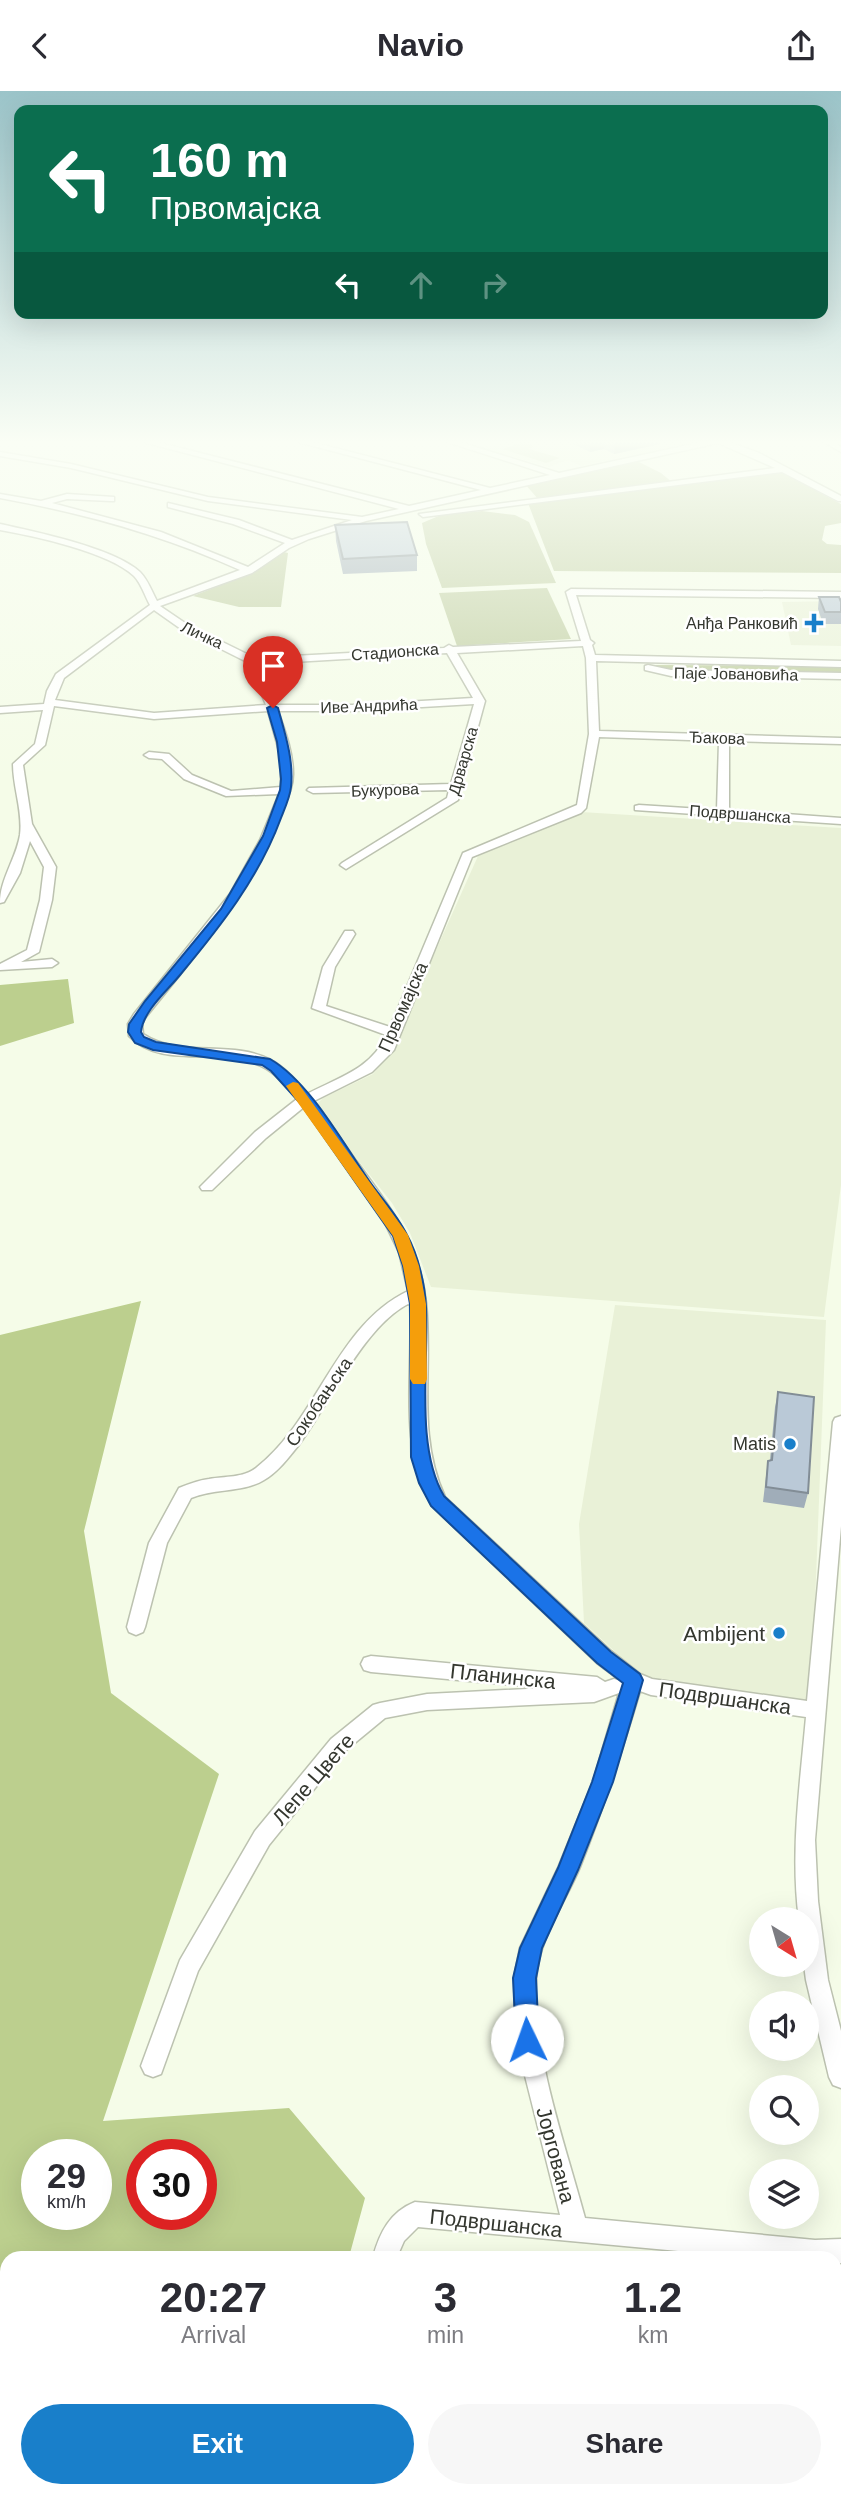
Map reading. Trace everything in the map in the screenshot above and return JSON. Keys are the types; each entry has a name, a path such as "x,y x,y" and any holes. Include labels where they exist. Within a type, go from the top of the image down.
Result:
{"street":[{"path":"91,554 138,575 155,605"},
{"path":"214,554 249,571"},
{"path":"52,963 4,967 33,952 46,900 50,867 26,824 17,779 18,764 40,745 48,705 60,676 155,605 249,571 278,554"},
{"name":"Првомајска","path":"207,1187 270,1126 305,1100 372,1066 387,1050 467,855 579,810 583,806 594,734 591,658 589,643 572,592 841,596"},
{"name":"Личка","path":"155,605 178,624 253,661"},
{"name":"Стадионска","path":"253,661 589,643"},
{"path":"449,649 480,701"},
{"name":"Паје Јовановића","path":"591,658 841,664"},
{"path":"253,661 273,708 282,742 286,790 268,836 226,911 135,1024 136,1036 145,1042 166,1048 265,1062 276,1068 305,1100 400,1235 411,1266 416,1294 419,1457 428,1483 438,1501 604,1657 624,1683"},
{"name":"Паје Јовановића","path":"633,661 648,669 670,673 841,676"},
{"name":"Иве Андрића","path":"0,710 48,705 154,716 273,708 354,708 480,701"},
{"name":"Дрварска","path":"346,865 449,804 457,787 480,701"},
{"name":"Ђакова","path":"594,734 841,741"},
{"path":"723,812 724,738"},
{"path":"149,755 165,756 188,777 230,794 286,790"},
{"name":"Букурова","path":"313,790 457,787"},
{"name":"Подвршанска","path":"639,808 841,821"},
{"path":"0,899 14,872 26,824"},
{"path":"349,934 329,967 319,1008 393,1033"},
{"name":"Сокобањска","path":"136,1626 158,1543 185,1493 207,1485 253,1480 275,1463 294,1441 349,1355 396,1303 416,1294"},
{"name":"Подвршанска","path":"841,1422 806,1840 807,1901 817,1980 841,2077"},
{"name":"Планинска","path":"371,1664 624,1683"},
{"name":"Подвршанска","path":"624,1683 818,1711"},
{"name":"Лепе Цвете","path":"153,2066 188,1967 262,1838 338,1745 380,1711 427,1702 594,1694 624,1683"},
{"name":"Јоргована","path":"576,2231 527,2040 524,1978 531,1948 568,1870 603,1782 624,1683"},
{"name":"Подвршанска","path":"386,2251 399,2225 415,2214 804,2251"}],"shaded area":[{"name":"Анђа Ранковић","path":"841,601 841,646 791,645 782,602"},
{"path":"581,812 841,828 841,1185 824,1317 431,1287 410,1233 392,1203 315,1106 323,1098 373,1074 390,1053 478,856"},
{"path":"615,1305 826,1320 811,1707 650,1684 584,1623 579,1524"}],"green space":[{"path":"281,554 288,554 281,607 239,607 193,596 252,573"},
{"path":"430,554 543,554 556,583 442,588"},
{"path":"548,554 841,554 841,573 554,571"},
{"path":"547,588 571,639 457,646 439,593"},
{"path":"647,665 841,666 841,673 668,671"},
{"path":"68,979 74,1023 0,1046 0,985"},
{"path":"141,1301 84,1531 111,1693 219,1774 103,2121 289,2108 365,2198 351,2251 0,2251 0,1335"}],"building":[{"path":"342,554 417,555 343,559"},
{"path":"819,597 839,597 841,612 825,612"},
{"name":"Matis","path":"778,1392 814,1397 808,1493 766,1487 768,1461 772,1460"}],"slow traffic":[{"path":"293,1086 400,1235 411,1266 418,1304 419,1379"}],"place":[{"name":"Анђа Ранковић","path":"814,623"},
{"name":"Matis","path":"790,1444"},
{"name":"Ambijent","path":"779,1633"}],"route":[{"path":"273,708 282,742 286,790 268,836 251,871 226,911 139,1017 134,1032 139,1040 153,1046 257,1059 271,1064 305,1100 400,1235 411,1266 418,1304 419,1457 438,1501 604,1657 633,1680 603,1782 568,1870 531,1948 524,1978 527,2040"}]}
